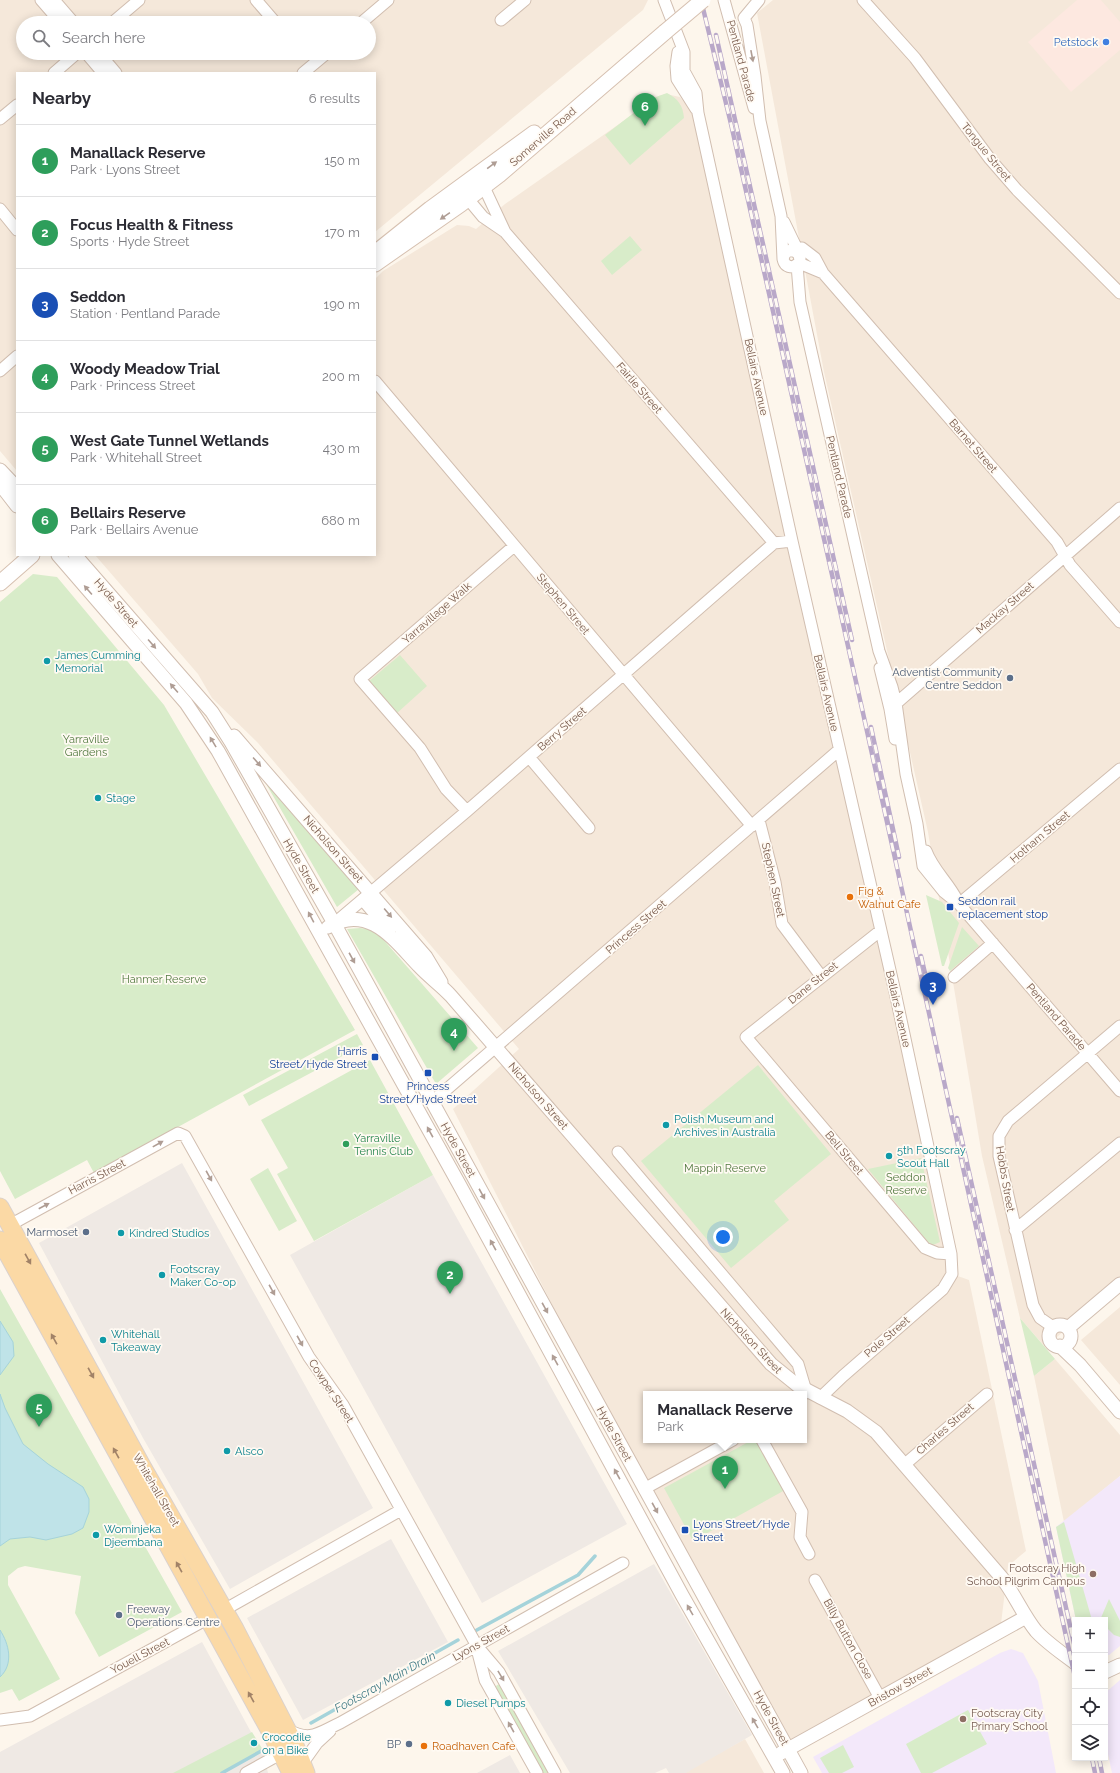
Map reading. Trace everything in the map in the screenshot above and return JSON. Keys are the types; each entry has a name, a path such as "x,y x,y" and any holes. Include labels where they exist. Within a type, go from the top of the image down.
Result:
{"main road":[{"name":"Somerville Road","path":"376,252 668,31 688,0"},
{"name":"Somerville Road","path":"376,263 484,187 703,0"},
{"path":"468,199 468,182 484,187"},
{"path":"0,583 31,556"},
{"name":"Whitehall Street","path":"0,1207 5,1227 111,1425 207,1619 282,1753 302,1771"},
{"name":"Whitehall Street","path":"0,1240 224,1610 287,1730 302,1771"},
{"name":"Youell Street","path":"207,1619 224,1610"}],"street":[{"path":"41,0 55,16"},
{"path":"54,0 68,16"},
{"path":"120,16 138,0"},
{"path":"256,0 269,16"},
{"path":"369,16 388,0"},
{"path":"501,20 525,0"},
{"path":"664,0 668,31"},
{"name":"Pentland Parade","path":"724,0 743,73 760,121"},
{"path":"729,17 740,15 744,18 759,0"},
{"name":"Tongue Street","path":"863,0 915,58 990,159 1017,190 1120,293"},
{"name":"Pentland Parade","path":"744,18 747,25 755,76 760,121 781,216 784,261 800,302 879,651 880,672 893,706 894,734 906,774 917,824 919,846 925,870 944,892 959,904 1120,1091"},
{"name":"Bellairs Avenue","path":"668,31 685,54 680,72 697,94 698,113 792,541 896,1000 950,1254 952,1274"},
{"path":"55,72 69,60"},
{"path":"92,60 103,72"},
{"path":"105,60 115,72"},
{"path":"304,72 318,60"},
{"path":"0,119 16,106"},
{"name":"Fairlie Street","path":"484,187 505,232"},
{"name":"Fairlie Street","path":"468,199 479,213 505,232 774,543"},
{"path":"479,213 492,202"},
{"path":"0,209 16,229"},
{"name":"Pentland Parade","path":"781,216 797,256 800,302"},
{"name":"Barnet Street","path":"823,273 797,256 802,248 811,254 823,273 1057,542 1070,565 1120,622"},
{"path":"786,253 797,256 791,267 784,261 786,253"},
{"path":"0,371 16,357"},
{"name":"Stephen Street","path":"376,382 624,675 756,823 775,882 782,924 822,976"},
{"path":"0,470 16,487"},
{"path":"0,484 16,505"},
{"name":"Mackay Street","path":"893,706 1120,508"},
{"path":"774,543 792,541"},
{"name":"Berry Street","path":"334,923 368,897 774,543"},
{"name":"Yarravillage Walk","path":"467,811 446,789 420,748 360,679 514,546"},
{"name":"Hyde Street","path":"59,556 177,691 198,719 232,776 420,1114 686,1601 783,1773"},
{"name":"Hyde Street","path":"75,556 212,712 231,742 334,923 801,1773"},
{"name":"Nicholson Street","path":"212,712 368,897 426,957 447,992"},
{"name":"Princess Street","path":"432,1102 839,750"},
{"path":"529,757 589,828"},
{"name":"Hotham Street","path":"959,904 1120,769"},
{"path":"368,897 408,954"},
{"name":"Nicholson Street","path":"334,923 352,920 367,921 385,931 447,992 771,1364 787,1379 804,1391"},
{"path":"319,932 334,923"},
{"name":"Dane Street","path":"746,1037 880,931"},
{"path":"954,977 993,943"},
{"name":"Hobbs Street","path":"1053,1327 1040,1318 1033,1305 1001,1170 998,1147 999,1136 1008,1121 1120,1026"},
{"name":"Bell Street","path":"746,1037 925,1248 937,1253 950,1254"},
{"path":"420,1114 432,1102"},
{"name":"Harris Street","path":"5,1227 178,1133 185,1136"},
{"name":"Cowper Street","path":"185,1136 309,1357 343,1404 477,1646 500,1672 555,1773"},
{"path":"1015,1230 1120,1143"},
{"path":"618,1152 798,1364 805,1391"},
{"name":"Pole Street","path":"820,1398 834,1383 943,1288 952,1274"},
{"path":"1068,1328 1120,1284"},
{"path":"1064,1345 1056,1346 1050,1341 1049,1334 1053,1327 1061,1325 1068,1328"},
{"path":"1064,1345 1070,1335 1068,1328"},
{"path":"1064,1345 1120,1412"},
{"name":"Nicholson Street","path":"807,1393 820,1398 863,1422 876,1432 1006,1583 1014,1594 1026,1617 1042,1637 1072,1661"},
{"name":"Charles Street","path":"904,1465 987,1394"},
{"path":"644,1489 728,1443"},
{"path":"764,1443 802,1512 800,1537 809,1554"},
{"name":"Youell Street","path":"224,1610 401,1510"},
{"path":"657,1547 672,1538"},
{"name":"Lyons Street","path":"287,1730 300,1736 308,1737 340,1723 623,1563"},
{"name":"Billy Button Close","path":"815,1580 880,1698"},
{"name":"Bristow Street","path":"774,1756 1026,1617"},
{"name":"Youell Street","path":"0,1720 30,1716 207,1619"},
{"name":"Cowper Street","path":"477,1646 485,1680 537,1773"},
{"path":"1108,1671 1120,1665"},
{"name":"Lyons Street","path":"302,1771 317,1742 340,1723"},
{"path":"246,1773 282,1753"}],"shaded area":[{"path":"0,0 648,0 643,10 376,231 376,72 16,72 16,470 0,451"},
{"path":"773,0 1120,0 1120,1284 1045,1347 1020,1318 982,1156 928,832 824,372 757,13"},
{"path":"1077,0 1101,0 1120,22 1120,50 1071,92 1028,42"},
{"path":"666,94 680,97 697,118 952,1274 969,1280 1026,1551 1008,1566 1000,1632 788,1749 647,1492 453,1109 519,1049 258,743 212,698 198,674 96,556 376,556 376,278 383,271 457,225 469,226 476,229 505,204 659,96"},
{"path":"182,1163 373,1508 230,1589 143,1438 39,1243"},
{"path":"433,1175 627,1524 482,1603 290,1255"},
{"path":"1120,1307 1120,1385 1081,1340"},
{"path":"1055,1359 1120,1435 1120,1476 1064,1522 1034,1376"},
{"name":"Footscray High School Pilgrim Campus","path":"1120,1476 1120,1646 1109,1655 1108,1617 1075,1617 1056,1527"},
{"path":"391,1539 448,1642 303,1720 247,1618"},
{"path":"654,1564 752,1735 686,1773 669,1773 666,1768 655,1773 570,1773 498,1651"},
{"path":"202,1642 264,1756 268,1773 0,1773 0,1752"},
{"name":"Footscray City Primary School","path":"1011,1649 1023,1653 1038,1681 1056,1773 822,1773 813,1757 1000,1653"},
{"path":"1120,1680 1120,1773 1112,1773 1108,1754 1108,1690"},
{"path":"745,1739 764,1773 683,1773"},
{"path":"510,1755 520,1773 477,1773"}],"green space":[{"path":"667,93 679,103 684,118 630,165 605,135 653,98"},
{"path":"630,236 642,250 612,275 601,261"},
{"name":"Hanmer Reserve","path":"33,574 57,577 164,705 355,1030 94,1173 87,1160 15,1199 0,1171 0,602"},
{"path":"400,655 427,686 396,714 368,682"},
{"path":"261,775 359,889 337,907"},
{"path":"926,895 942,902 959,923 944,966 942,966"},
{"path":"962,927 979,946 950,971 948,968"},
{"path":"360,928 375,930 478,1048 436,1084 347,929"},
{"path":"357,1034 363,1045 249,1106 243,1095"},
{"name":"Yarraville Tennis Club","path":"370,1060 433,1175 314,1241 277,1174 288,1168 261,1120"},
{"name":"Mappin Reserve","path":"758,1065 831,1154 774,1201 789,1220 731,1268 641,1161"},
{"name":"Seddon Reserve","path":"921,1158 940,1242 933,1245 928,1242 868,1169"},
{"path":"268,1168 297,1221 279,1231 250,1179"},
{"path":"0,1289 182,1612 99,1657 75,1613 81,1576 25,1566 18,1568 8,1576 8,1585 60,1679 19,1701 12,1689 0,1693"},
{"path":"1020,1318 1055,1359 1034,1376"},
{"path":"746,1443 760,1443 785,1490 693,1541 664,1488"},
{"path":"1064,1522 1091,1617 1075,1617 1056,1527"},
{"path":"1109,1599 1120,1621 1120,1637 1114,1635 1108,1629 1108,1617 1101,1617"},
{"path":"499,1684 552,1773 543,1773 497,1691 496,1686"},
{"path":"968,1710 987,1744 932,1773 921,1773 906,1744"},
{"path":"252,1732 263,1750 222,1773 173,1773"},
{"path":"843,1745 854,1767 842,1773 829,1773 820,1758"}],"water":[{"path":"0,1321 13,1342 14,1356 0,1375"},
{"path":"0,1394 5,1408 23,1444 48,1464 83,1487 89,1499 89,1512 83,1528 72,1534 46,1540 30,1537 10,1539 0,1546"},
{"path":"0,1630 6,1641 9,1660 0,1677"}],"waterway":[{"name":"Footscray Main Drain","path":"475,1631 578,1575 595,1556"},
{"name":"Footscray Main Drain","path":"311,1723 458,1640"},
{"name":"Footscray Main Drain","path":"222,1773 263,1750"}],"railway":[{"path":"701,0 731,124 863,713 1072,1663"},
{"path":"716,35 852,640"},
{"path":"871,727 899,857"},
{"path":"921,956 930,995"},
{"path":"957,1118 1072,1635"},
{"path":"1093,1761 1095,1773"},
{"path":"1100,1761 1102,1773"}],"place":[{"name":"Petstock","path":"1106,42"},
{"name":"Bellairs Reserve","path":"645,126"},
{"name":"James Cumming Memorial","path":"47,661"},
{"name":"Adventist Community Centre Seddon","path":"1010,678"},
{"name":"Stage","path":"98,798"},
{"name":"Fig & Walnut Cafe","path":"850,897"},
{"name":"Seddon rail replacement stop","path":"950,907"},
{"name":"Seddon","path":"933,1005"},
{"name":"Woody Meadow Trial","path":"454,1051"},
{"name":"Harris Street/Hyde Street","path":"375,1057"},
{"name":"Princess Street/Hyde Street","path":"428,1073"},
{"name":"Polish Museum and Archives in Australia","path":"666,1125"},
{"name":"Yarraville Tennis Club","path":"346,1144"},
{"name":"5th Footscray Scout Hall","path":"889,1156"},
{"name":"Marmoset","path":"86,1232"},
{"name":"Kindred Studios","path":"121,1233"},
{"name":"Footscray Maker Co-op","path":"162,1275"},
{"name":"Focus Health & Fitness","path":"450,1294"},
{"name":"Whitehall Takeaway","path":"103,1340"},
{"name":"West Gate Tunnel Wetlands","path":"39,1427"},
{"name":"Alsco","path":"227,1451"},
{"name":"Manallack Reserve","path":"725,1489"},
{"name":"Lyons Street/Hyde Street","path":"685,1530"},
{"name":"Wominjeka Djeembana","path":"96,1535"},
{"name":"Footscray High School Pilgrim Campus","path":"1093,1574"},
{"name":"Freeway Operations Centre","path":"119,1615"},
{"name":"Diesel Pumps","path":"448,1703"},
{"name":"Footscray City Primary School","path":"963,1719"},
{"name":"Crocodile on a Bike","path":"254,1743"},
{"name":"BP","path":"409,1744"},
{"name":"Roadhaven Cafe","path":"424,1746"}],"park label":[{"name":"Yarraville Gardens","path":"86,745"}]}
